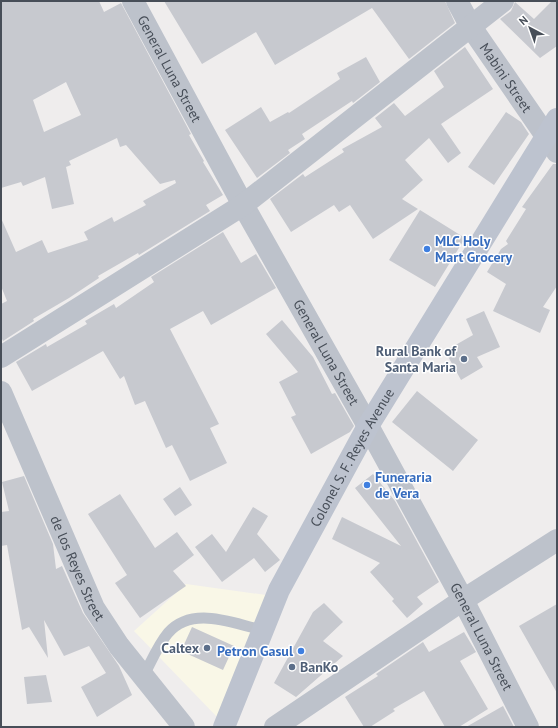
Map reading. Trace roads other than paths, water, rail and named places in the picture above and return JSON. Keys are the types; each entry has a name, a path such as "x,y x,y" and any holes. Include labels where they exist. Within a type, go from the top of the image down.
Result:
{"main road":[{"name":"Colonel S. F. Reyes Avenue","path":"224,727 279,590 368,426 554,136"}],"street":[{"name":"General Luna Street","path":"133,1 243,205 368,426 463,600 528,727"},
{"name":"Mabini Street","path":"457,1 471,27 554,136"},
{"path":"1,358 243,205 503,1"},
{"name":"de los Reyes Street","path":"1,392 94,608 119,646 144,675 184,727"},
{"path":"275,727 463,600 557,540"}],"lane":[{"path":"144,675 168,633 181,622 192,618 204,617 263,630"}],"place":[{"name":"MLC Holy Mart Grocery","path":"427,249"},
{"name":"Rural Bank of Santa Maria","path":"464,359"},
{"name":"Funeraria de Vera","path":"367,485"},
{"name":"Caltex","path":"207,648"},
{"name":"Petron Gasul","path":"301,651"},
{"name":"BanKo","path":"292,667"}]}
